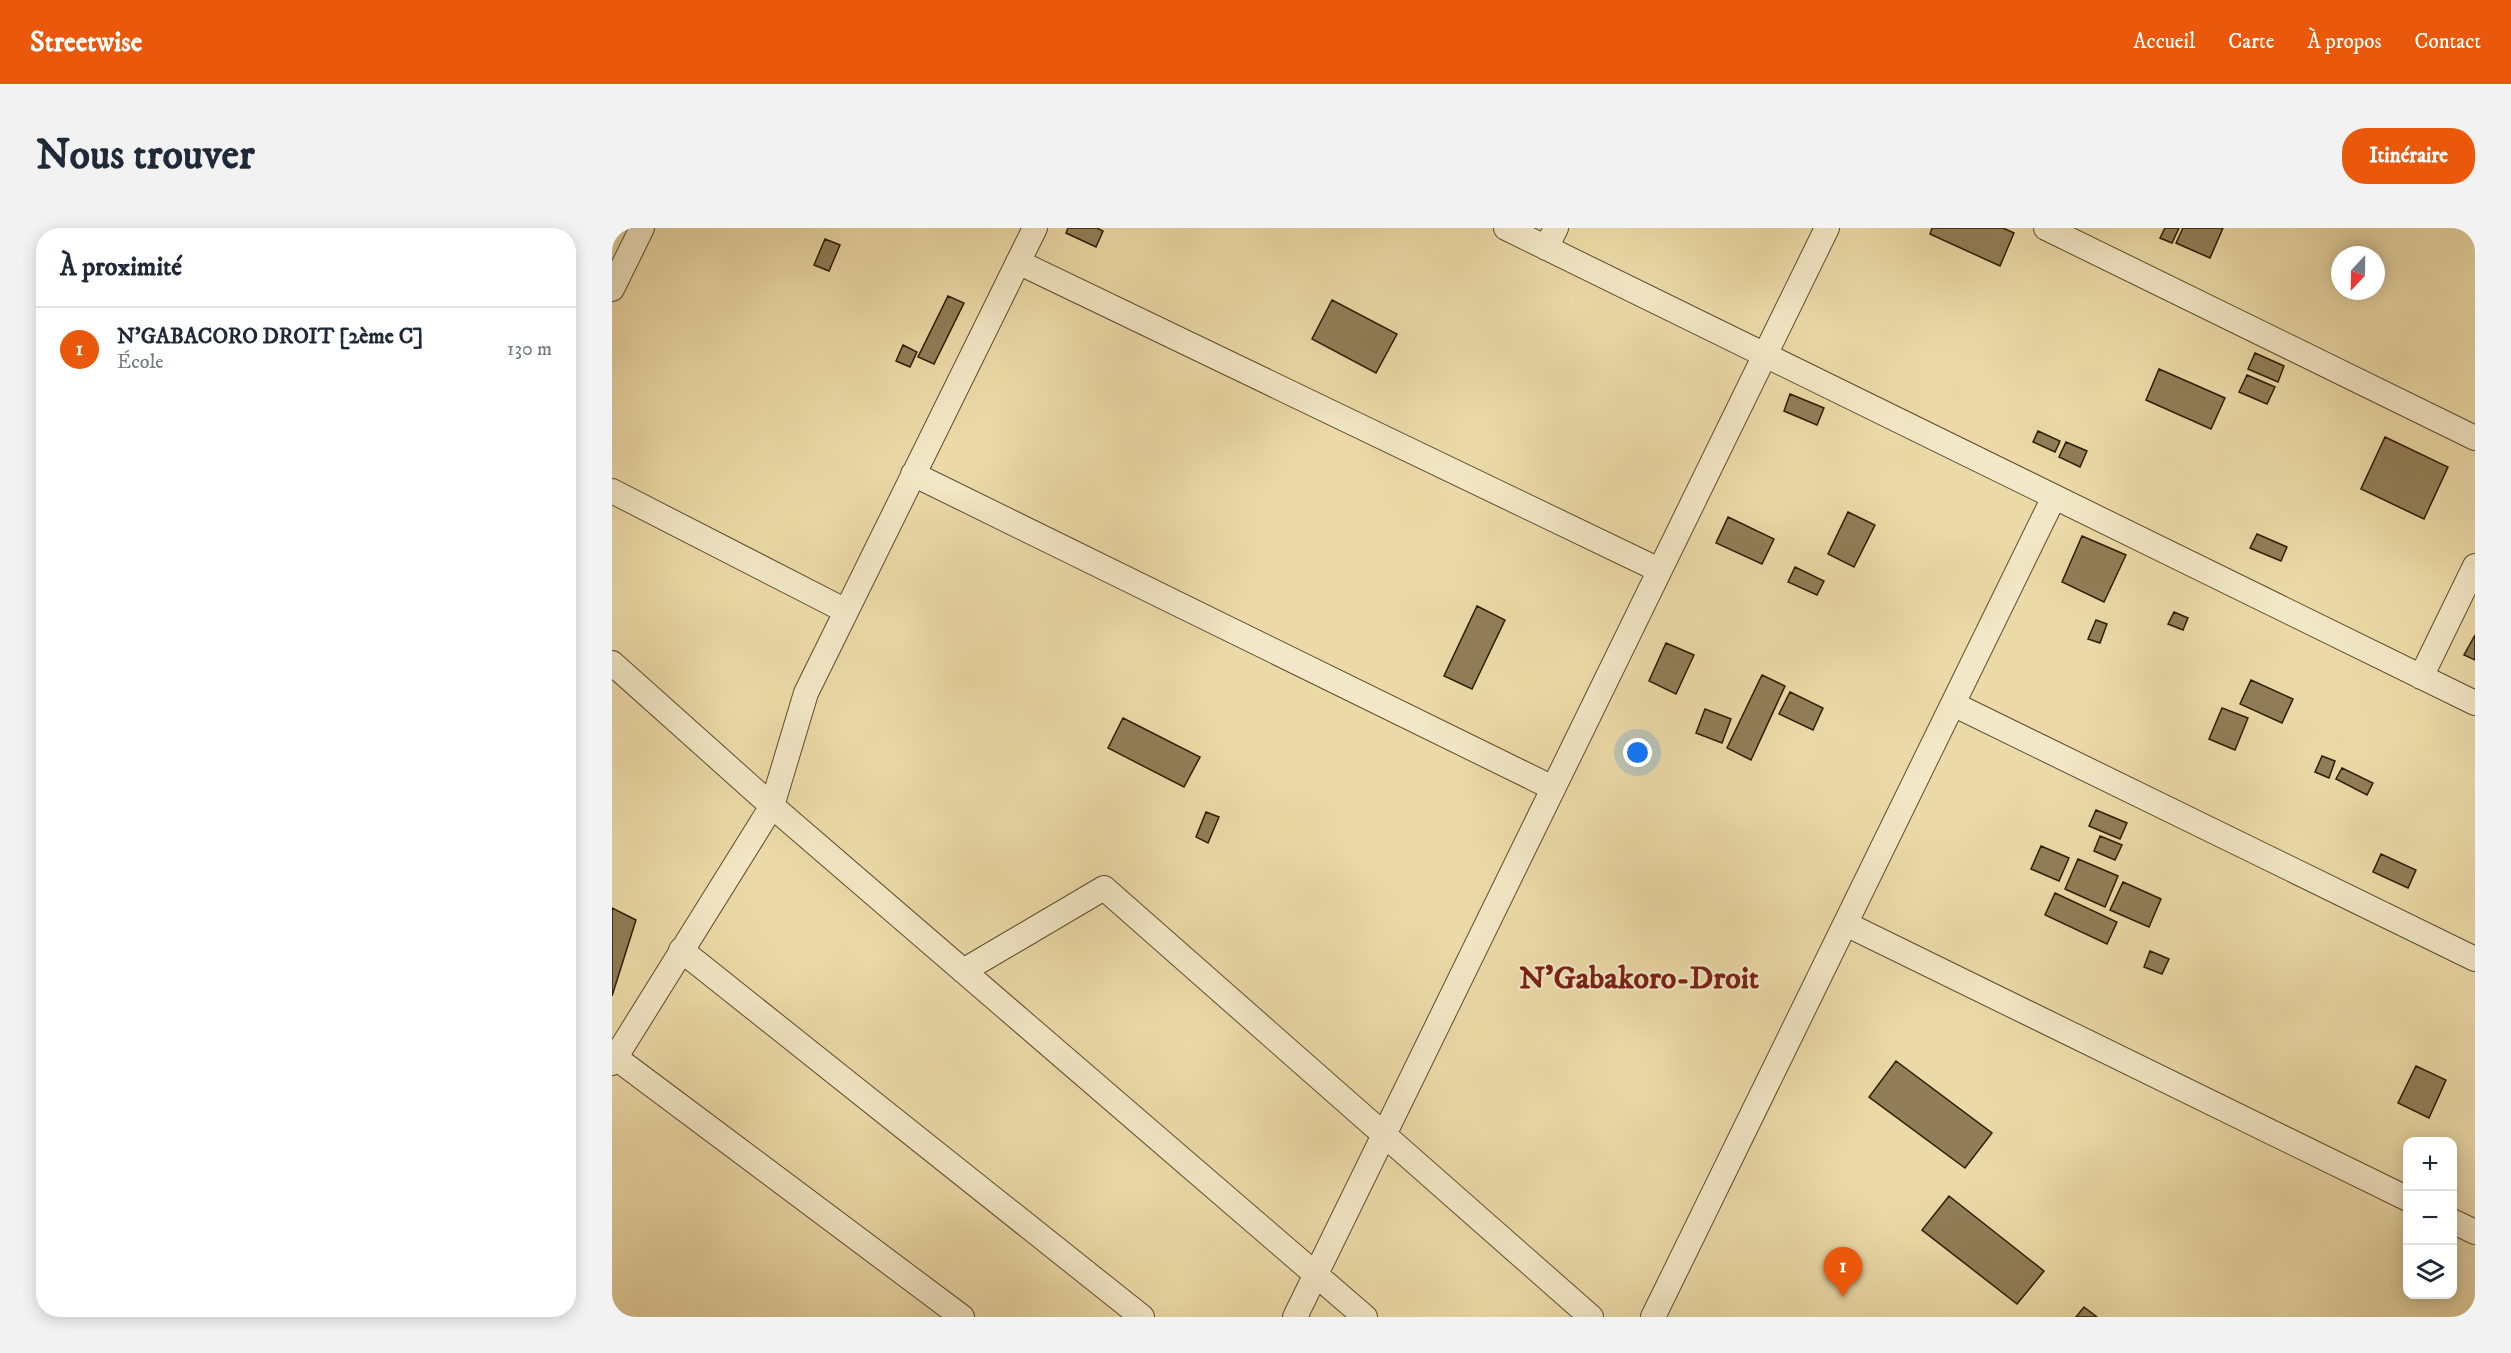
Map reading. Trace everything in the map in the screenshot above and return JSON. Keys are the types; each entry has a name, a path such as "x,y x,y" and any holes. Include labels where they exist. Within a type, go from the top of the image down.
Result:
{"street":[{"path":"612,289 642,228"},
{"path":"962,1317 613,1058 772,806 806,693 1035,228"},
{"path":"1506,228 1551,238 1765,355 2475,703"},
{"path":"1295,1317 1827,228"},
{"path":"2046,228 2475,438"},
{"path":"1018,262 1659,570"},
{"path":"913,474 1553,788"},
{"path":"612,491 846,611"},
{"path":"1653,1317 2054,497"},
{"path":"2421,677 2475,566"},
{"path":"612,663 772,806 1365,1317"},
{"path":"1953,704 2475,959"},
{"path":"963,971 1104,888 1591,1317"},
{"path":"1846,924 2403,1197"},
{"path":"681,950 1142,1317"},
{"path":"2457,1223 2475,1232"}],"building":[{"path":"1068,228 1097,228 1103,231 1096,247 1066,233"},
{"path":"1932,228 2003,228 2014,233 2000,266 1930,234"},
{"path":"2165,228 2179,228 2172,243 2160,238"},
{"path":"2183,228 2223,228 2210,258 2176,243"},
{"path":"825,239 840,245 829,271 814,265"},
{"path":"948,296 964,303 934,364 918,357"},
{"path":"1332,300 1397,334 1376,373 1312,339"},
{"path":"903,345 917,352 910,367 896,361"},
{"path":"2255,353 2284,366 2278,382 2248,369"},
{"path":"2159,369 2225,398 2211,429 2146,400"},
{"path":"2247,375 2275,387 2267,404 2239,392"},
{"path":"1790,394 1824,408 1817,425 1784,411"},
{"path":"2038,431 2060,441 2055,452 2033,442"},
{"path":"2385,437 2448,467 2424,519 2361,489"},
{"path":"2066,442 2087,451 2080,467 2059,457"},
{"path":"1848,512 1875,525 1854,567 1828,554"},
{"path":"1728,517 1774,539 1762,564 1716,543"},
{"path":"2257,534 2287,547 2281,561 2250,548"},
{"path":"2082,536 2126,555 2104,602 2062,582"},
{"path":"1795,567 1824,581 1817,595 1788,582"},
{"path":"1477,606 1505,620 1472,689 1444,676"},
{"path":"2174,612 2188,618 2183,630 2168,624"},
{"path":"2096,620 2107,624 2100,643 2088,639"},
{"path":"2475,635 2475,660 2464,655"},
{"path":"1666,643 1694,655 1676,694 1649,681"},
{"path":"1762,675 1785,686 1751,760 1727,748"},
{"path":"2251,680 2293,699 2282,723 2240,704"},
{"path":"1790,692 1823,708 1813,730 1779,714"},
{"path":"2222,708 2248,718 2235,750 2209,739"},
{"path":"1705,709 1731,719 1722,743 1696,733"},
{"path":"1123,718 1200,757 1184,787 1108,748"},
{"path":"2322,756 2335,761 2329,778 2315,772"},
{"path":"2342,768 2373,783 2367,795 2336,779"},
{"path":"2096,810 2127,823 2120,839 2089,826"},
{"path":"1206,812 1219,817 1208,843 1196,837"},
{"path":"2100,836 2122,845 2115,860 2094,851"},
{"path":"2041,846 2069,858 2059,881 2031,869"},
{"path":"2381,854 2416,870 2408,888 2373,872"},
{"path":"2078,859 2118,876 2105,907 2065,889"},
{"path":"2123,882 2161,899 2149,927 2110,910"},
{"path":"2055,893 2117,922 2107,944 2045,915"},
{"path":"612,908 636,920 612,996"},
{"path":"2150,951 2169,959 2162,974 2144,967"},
{"path":"1896,1061 1992,1133 1965,1168 1869,1097"},
{"path":"2416,1066 2446,1080 2429,1118 2398,1103"},
{"path":"1949,1196 2044,1271 2017,1304 1922,1230"},
{"path":"2084,1307 2097,1317 2076,1317"}],"place":[{"name":"N'GABACORO DROIT [2ème C]","path":"1843,1297"}],"district":[{"name":"N'Gabakoro-Droit","path":"1639,979"}]}
